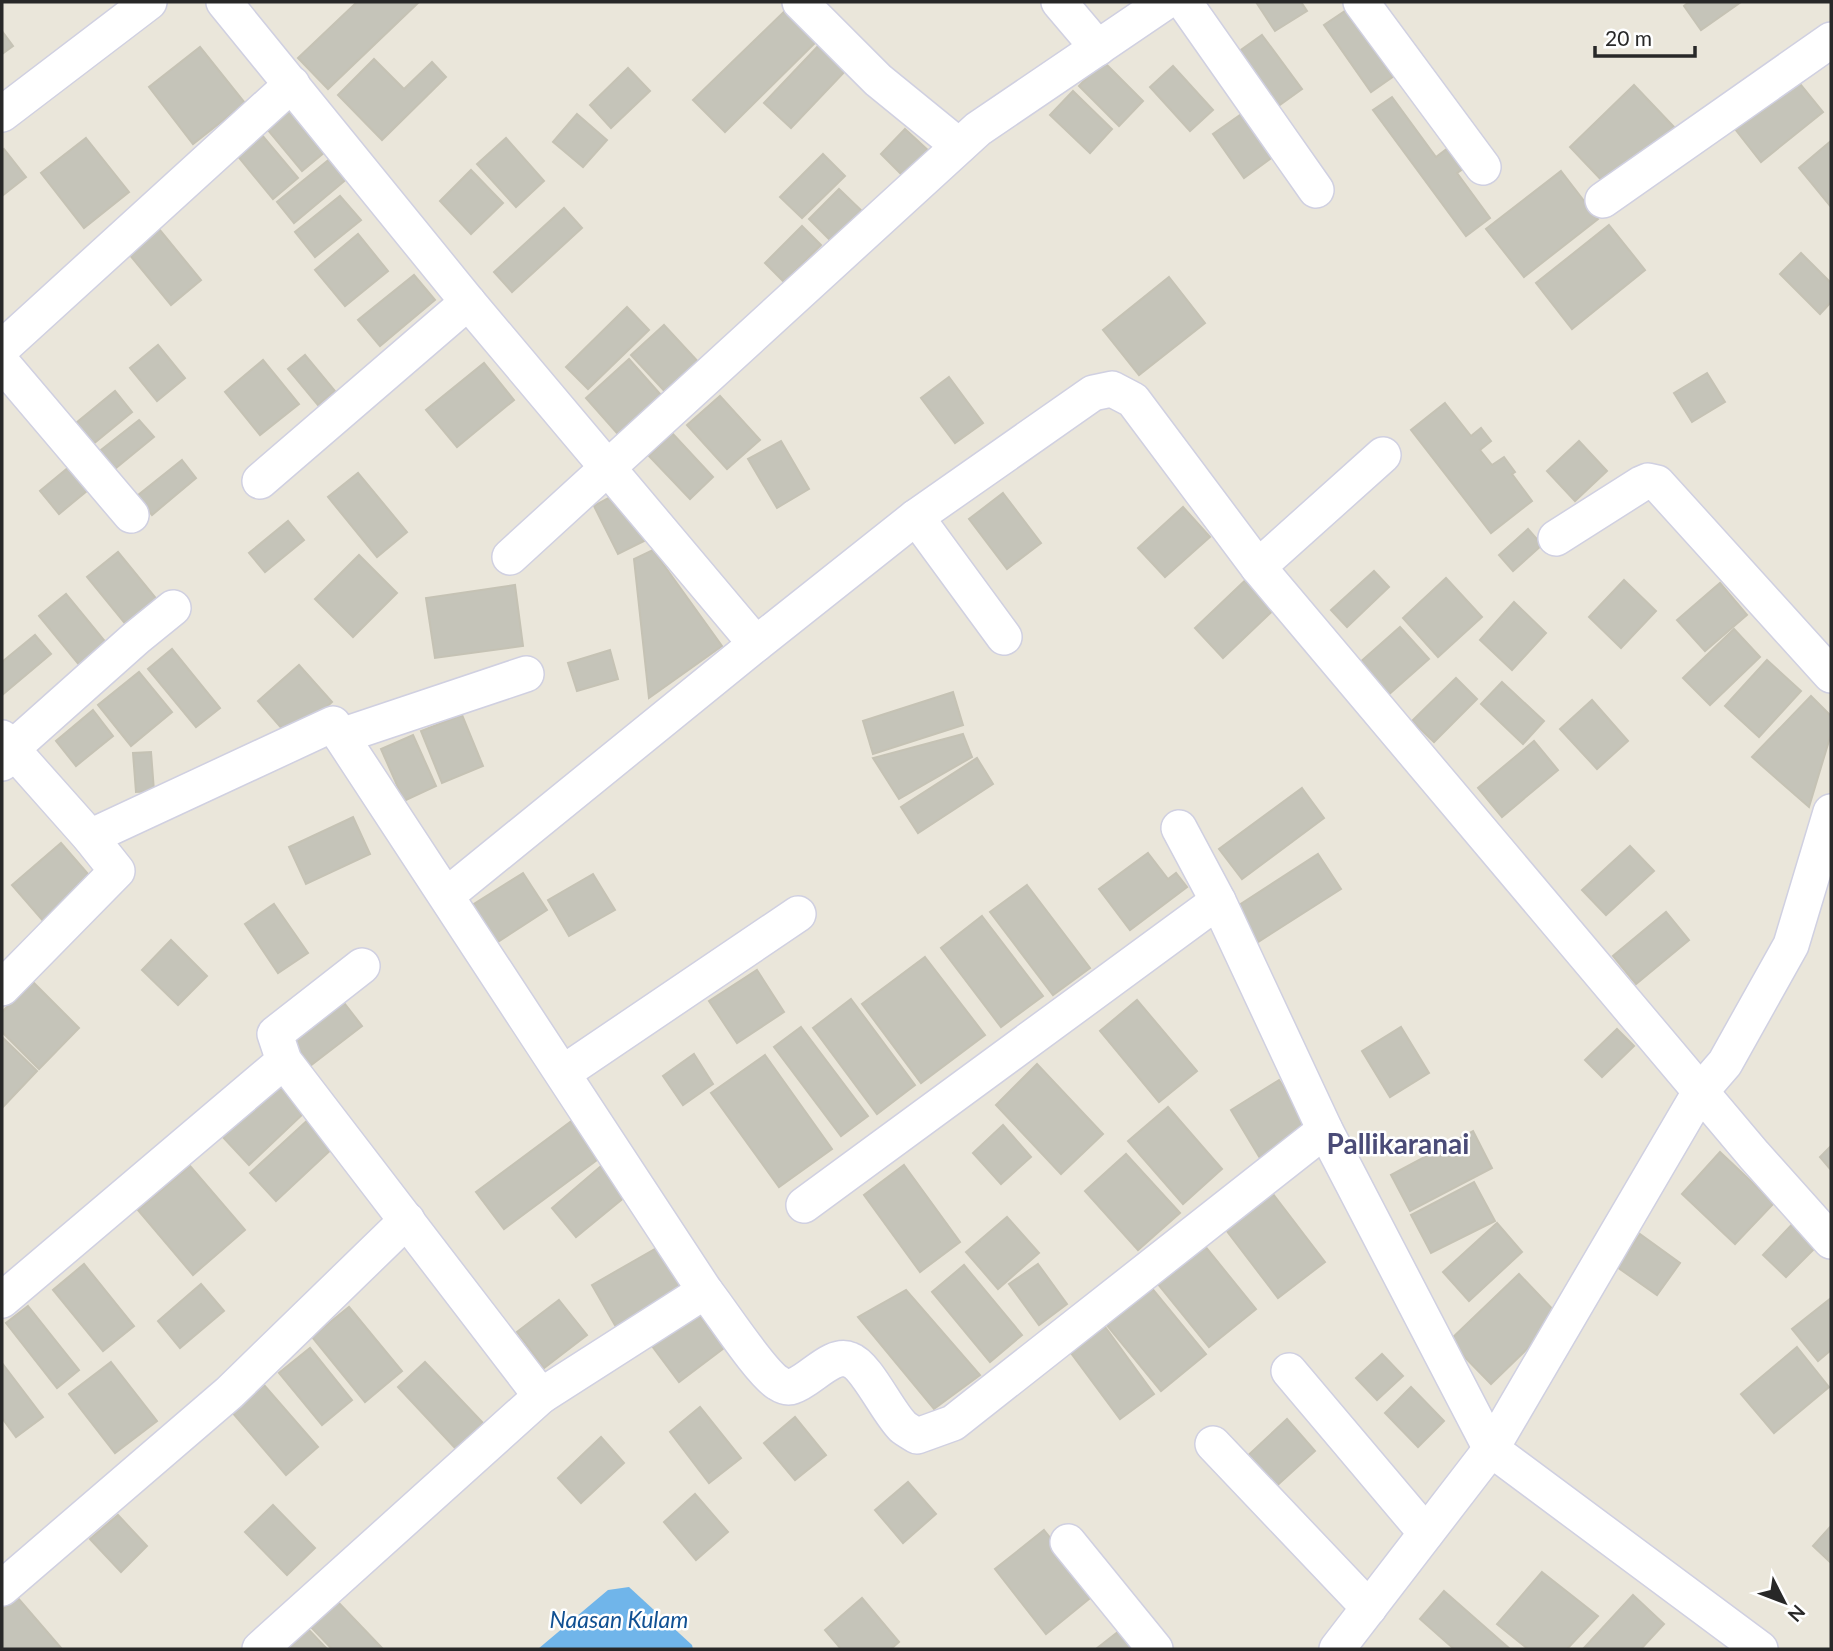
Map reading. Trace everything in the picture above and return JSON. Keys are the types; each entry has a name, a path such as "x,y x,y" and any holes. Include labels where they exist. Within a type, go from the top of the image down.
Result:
{"street":[{"path":"2,114 149,2"},
{"path":"224,2 606,469 755,644"},
{"path":"800,2 878,80 959,146"},
{"path":"1059,2 1098,48"},
{"path":"510,557 978,129 1165,2"},
{"path":"1184,2 1316,190"},
{"path":"1361,2 1483,167"},
{"path":"1603,200 1831,40"},
{"path":"2,348 292,84"},
{"path":"260,481 468,302"},
{"path":"2,363 131,515"},
{"path":"447,895 755,644 916,517 1093,393 1112,389 1133,400 1258,567 1700,1092 1831,1241"},
{"path":"1258,567 1383,454"},
{"path":"1556,538 1641,484 1648,481 1657,483 1831,675"},
{"path":"916,517 1004,637"},
{"path":"2,988 117,871 90,837 5,751 17,744 173,608"},
{"path":"341,736 526,674"},
{"path":"90,837 333,724 705,1291 776,1382 788,1388 797,1385 825,1365 841,1359 850,1360 860,1368 903,1427 916,1436 953,1423 1325,1130"},
{"path":"1337,1649 1491,1449 1700,1092 1725,1063 1791,945 1831,812"},
{"path":"1179,828 1217,901 1325,1130 1491,1449 1760,1649"},
{"path":"804,1205 1217,901"},
{"path":"563,1073 798,914"},
{"path":"362,966 275,1034 284,1061 541,1396"},
{"path":"2,1300 284,1061"},
{"path":"2,1588 229,1393 407,1220"},
{"path":"260,1649 541,1396 705,1291"},
{"path":"1289,1371 1426,1533"},
{"path":"1213,1444 1368,1608"},
{"path":"1068,1542 1155,1649"}],"water":[{"name":"Naasan Kulam","path":"629,1587 692,1645 693,1649 538,1649 608,1590"}],"building":[{"path":"357,2 419,2 328,89 298,58"},
{"path":"1256,2 1301,2 1307,11 1275,31"},
{"path":"1689,2 1741,2 1701,30 1684,6"},
{"path":"790,6 820,38 725,132 693,100"},
{"path":"1348,9 1394,76 1371,92 1324,25"},
{"path":"2,31 13,46 2,54"},
{"path":"1262,35 1302,89 1270,112 1231,57"},
{"path":"821,43 848,68 791,128 764,103"},
{"path":"200,47 245,103 193,144 149,87"},
{"path":"374,59 404,89 432,62 446,77 382,140 338,95"},
{"path":"1103,61 1143,101 1119,126 1079,86"},
{"path":"1173,66 1213,110 1190,131 1150,87"},
{"path":"628,68 650,91 611,128 590,105"},
{"path":"1796,79 1823,112 1761,162 1735,129"},
{"path":"1634,85 1674,127 1609,188 1570,147"},
{"path":"1073,91 1112,129 1090,153 1050,115"},
{"path":"1392,97 1436,157 1448,148 1463,169 1457,173 1490,218 1466,236 1373,110"},
{"path":"297,104 332,146 302,171 267,129"},
{"path":"1243,113 1274,156 1244,178 1213,134"},
{"path":"577,114 607,140 583,167 553,142"},
{"path":"905,129 931,153 906,179 881,154"},
{"path":"261,134 298,178 273,199 236,154"},
{"path":"86,138 129,192 84,228 41,173"},
{"path":"506,138 544,181 516,207 477,164"},
{"path":"1831,141 1831,207 1799,168"},
{"path":"4,149 26,177 2,196 2,151"},
{"path":"823,154 845,176 802,218 780,197"},
{"path":"331,158 348,178 294,223 277,202"},
{"path":"471,170 503,203 471,234 440,201"},
{"path":"1561,171 1598,219 1524,277 1486,229"},
{"path":"839,189 867,216 836,246 809,219"},
{"path":"340,196 361,220 315,257 295,232"},
{"path":"564,208 582,228 512,292 494,272"},
{"path":"1609,225 1645,270 1572,329 1536,283"},
{"path":"802,226 821,245 784,282 765,263"},
{"path":"159,229 201,280 171,305 129,254"},
{"path":"358,234 388,271 345,306 315,270"},
{"path":"1801,253 1831,283 1831,302 1820,314 1780,274"},
{"path":"414,275 435,300 380,346 358,320"},
{"path":"1169,277 1205,323 1139,375 1103,330"},
{"path":"627,307 649,330 588,389 566,367"},
{"path":"664,325 702,366 670,397 631,355"},
{"path":"158,345 185,378 157,401 130,368"},
{"path":"305,355 335,391 318,405 288,369"},
{"path":"629,359 668,403 625,442 586,398"},
{"path":"263,360 299,404 260,435 225,392"},
{"path":"484,363 514,400 457,447 426,410"},
{"path":"1707,373 1725,402 1692,422 1674,393"},
{"path":"949,377 983,423 955,443 921,398"},
{"path":"115,391 132,412 87,449 70,428"},
{"path":"720,396 760,440 727,469 687,425"},
{"path":"1445,403 1471,436 1481,428 1491,441 1480,450 1492,465 1504,457 1515,472 1512,474 1532,501 1491,533 1411,430"},
{"path":"139,420 154,437 111,472 96,454"},
{"path":"672,433 713,477 690,499 649,456"},
{"path":"781,441 809,489 777,508 748,459"},
{"path":"1579,441 1607,471 1575,501 1547,471"},
{"path":"182,460 196,478 152,515 137,496"},
{"path":"69,467 88,490 59,514 40,491"},
{"path":"358,473 407,532 377,557 328,497"},
{"path":"623,490 648,539 618,554 594,506"},
{"path":"1003,493 1041,543 1007,569 969,519"},
{"path":"1183,507 1210,537 1165,577 1138,548"},
{"path":"288,521 304,540 265,572 249,553"},
{"path":"1528,529 1542,545 1513,571 1499,555"},
{"path":"653,550 722,646 649,698 634,559"},
{"path":"118,552 159,602 128,627 87,577"},
{"path":"359,555 397,593 353,637 315,599"},
{"path":"1374,571 1389,587 1347,627 1331,610"},
{"path":"1254,572 1282,602 1223,658 1195,628"},
{"path":"1446,578 1482,617 1438,657 1403,618"},
{"path":"1624,580 1656,611 1621,648 1589,617"},
{"path":"1720,583 1747,615 1705,651 1677,620"},
{"path":"515,585 523,646 435,658 426,598"},
{"path":"66,594 108,645 81,667 39,616"},
{"path":"1514,602 1546,633 1512,670 1480,640"},
{"path":"1400,627 1429,659 1387,696 1358,664"},
{"path":"1734,629 1760,657 1710,705 1683,678"},
{"path":"35,635 51,654 2,695 2,662"},
{"path":"172,649 220,708 196,727 148,669"},
{"path":"610,650 618,679 577,691 568,663"},
{"path":"1767,660 1801,691 1759,737 1725,706"},
{"path":"299,665 332,702 291,739 258,701"},
{"path":"139,672 172,712 131,746 98,705"},
{"path":"1456,678 1477,699 1434,742 1412,721"},
{"path":"1502,682 1544,721 1523,744 1481,704"},
{"path":"953,692 963,725 873,754 863,721"},
{"path":"1811,696 1831,716 1831,734 1809,807 1752,757"},
{"path":"1592,700 1628,741 1597,769 1560,729"},
{"path":"93,710 113,736 76,766 56,741"},
{"path":"462,715 483,766 442,783 421,731"},
{"path":"963,734 972,757 899,799 873,758"},
{"path":"413,735 436,786 404,801 381,749"},
{"path":"1534,741 1558,770 1502,817 1478,788"},
{"path":"151,752 154,791 136,792 133,753"},
{"path":"977,758 993,784 918,833 901,807"},
{"path":"1302,788 1324,818 1242,879 1219,849"},
{"path":"353,817 370,854 306,884 289,847"},
{"path":"61,843 94,881 45,923 12,885"},
{"path":"1630,846 1654,871 1606,915 1582,890"},
{"path":"1148,853 1168,879 1176,873 1187,887 1130,930 1099,889"},
{"path":"1318,854 1341,889 1258,942 1236,907"},
{"path":"523,873 547,910 493,945 469,907"},
{"path":"593,874 615,910 569,936 548,900"},
{"path":"1027,885 1090,968 1053,995 990,912"},
{"path":"274,904 308,953 278,973 245,924"},
{"path":"1666,912 1689,940 1636,984 1613,956"},
{"path":"982,916 1043,996 1001,1027 941,948"},
{"path":"171,940 207,976 178,1005 142,970"},
{"path":"925,957 985,1035 921,1083 862,1004"},
{"path":"757,970 784,1012 737,1043 709,1001"},
{"path":"32,981 79,1028 39,1069 2,1032 2,1012"},
{"path":"338,995 362,1026 306,1069 282,1038"},
{"path":"851,999 915,1085 877,1114 813,1028"},
{"path":"1137,1000 1197,1071 1159,1102 1100,1031"},
{"path":"801,1027 868,1116 841,1136 774,1047"},
{"path":"1401,1027 1429,1073 1390,1097 1362,1051"},
{"path":"1617,1029 1634,1046 1602,1077 1585,1060"},
{"path":"2,1037 37,1071 2,1108"},
{"path":"694,1054 713,1084 683,1105 663,1076"},
{"path":"765,1055 832,1149 779,1187 711,1093"},
{"path":"1037,1064 1103,1134 1061,1174 996,1105"},
{"path":"1279,1080 1309,1127 1260,1158 1231,1110"},
{"path":"278,1083 305,1112 249,1165 221,1135"},
{"path":"1168,1107 1222,1169 1183,1204 1128,1141"},
{"path":"577,1117 605,1154 504,1229 476,1192"},
{"path":"310,1118 335,1146 276,1201 250,1173"},
{"path":"1003,1125 1031,1157 1001,1184 973,1153"},
{"path":"1473,1131 1492,1168 1410,1211 1391,1175"},
{"path":"1831,1146 1831,1170 1820,1157"},
{"path":"1720,1152 1774,1203 1735,1244 1682,1194"},
{"path":"1126,1154 1180,1213 1138,1250 1085,1191"},
{"path":"607,1161 632,1191 576,1237 552,1208"},
{"path":"904,1165 960,1242 920,1272 864,1195"},
{"path":"190,1166 245,1230 193,1275 138,1210"},
{"path":"1474,1182 1495,1221 1431,1253 1411,1215"},
{"path":"1270,1190 1325,1262 1278,1298 1223,1226"},
{"path":"1800,1216 1824,1239 1786,1277 1763,1255"},
{"path":"1007,1217 1039,1253 998,1289 966,1252"},
{"path":"1497,1223 1522,1252 1469,1301 1443,1272"},
{"path":"1640,1234 1680,1263 1657,1295 1617,1267"},
{"path":"1204,1245 1256,1309 1209,1347 1157,1283"},
{"path":"660,1246 684,1288 616,1327 592,1285"},
{"path":"84,1264 134,1326 103,1351 53,1290"},
{"path":"1038,1264 1067,1304 1039,1325 1009,1284"},
{"path":"964,1265 1022,1335 990,1362 932,1292"},
{"path":"1519,1274 1560,1317 1491,1384 1449,1341"},
{"path":"201,1284 224,1311 180,1348 158,1321"},
{"path":"1150,1286 1206,1354 1161,1391 1105,1323"},
{"path":"906,1290 980,1375 934,1409 858,1317"},
{"path":"1831,1298 1831,1350 1818,1361 1792,1329"},
{"path":"559,1300 587,1335 544,1368 517,1332"},
{"path":"28,1306 79,1370 57,1388 6,1323"},
{"path":"349,1307 402,1371 365,1402 312,1337"},
{"path":"694,1308 724,1348 679,1382 649,1342"},
{"path":"1103,1324 1154,1394 1120,1419 1068,1349"},
{"path":"1797,1347 1829,1387 1774,1433 1741,1394"},
{"path":"310,1348 352,1400 322,1425 279,1373"},
{"path":"1382,1354 1403,1376 1377,1400 1356,1378"},
{"path":"111,1362 157,1421 115,1453 69,1394"},
{"path":"425,1362 483,1423 456,1449 398,1387"},
{"path":"2,1363 43,1417 16,1437 2,1418"},
{"path":"264,1385 318,1447 286,1475 232,1412"},
{"path":"1411,1387 1444,1421 1418,1447 1385,1413"},
{"path":"700,1407 741,1458 709,1483 670,1432"},
{"path":"795,1417 826,1455 795,1480 764,1443"},
{"path":"1287,1419 1315,1451 1270,1492 1242,1461"},
{"path":"601,1437 624,1463 581,1503 558,1478"},
{"path":"908,1482 936,1514 903,1543 875,1510"},
{"path":"695,1494 728,1532 696,1560 664,1522"},
{"path":"273,1505 315,1548 287,1575 245,1532"},
{"path":"118,1515 147,1546 121,1572 90,1539"},
{"path":"1831,1526 1831,1563 1813,1546"},
{"path":"1044,1530 1095,1594 1046,1634 995,1569"},
{"path":"1542,1572 1598,1616 1567,1649 1528,1649 1497,1624"},
{"path":"1444,1591 1510,1649 1454,1649 1420,1619"},
{"path":"1633,1595 1664,1624 1641,1649 1583,1649"},
{"path":"17,1597 62,1649 2,1649 2,1610"},
{"path":"862,1598 899,1642 891,1649 841,1649 825,1630"},
{"path":"337,1601 383,1649 332,1649 310,1626"},
{"path":"1123,1628 1140,1649 1096,1649"},
{"path":"308,1629 327,1649 288,1649"}],"district":[{"name":"Pallikaranai","path":"1398,1143"}]}
